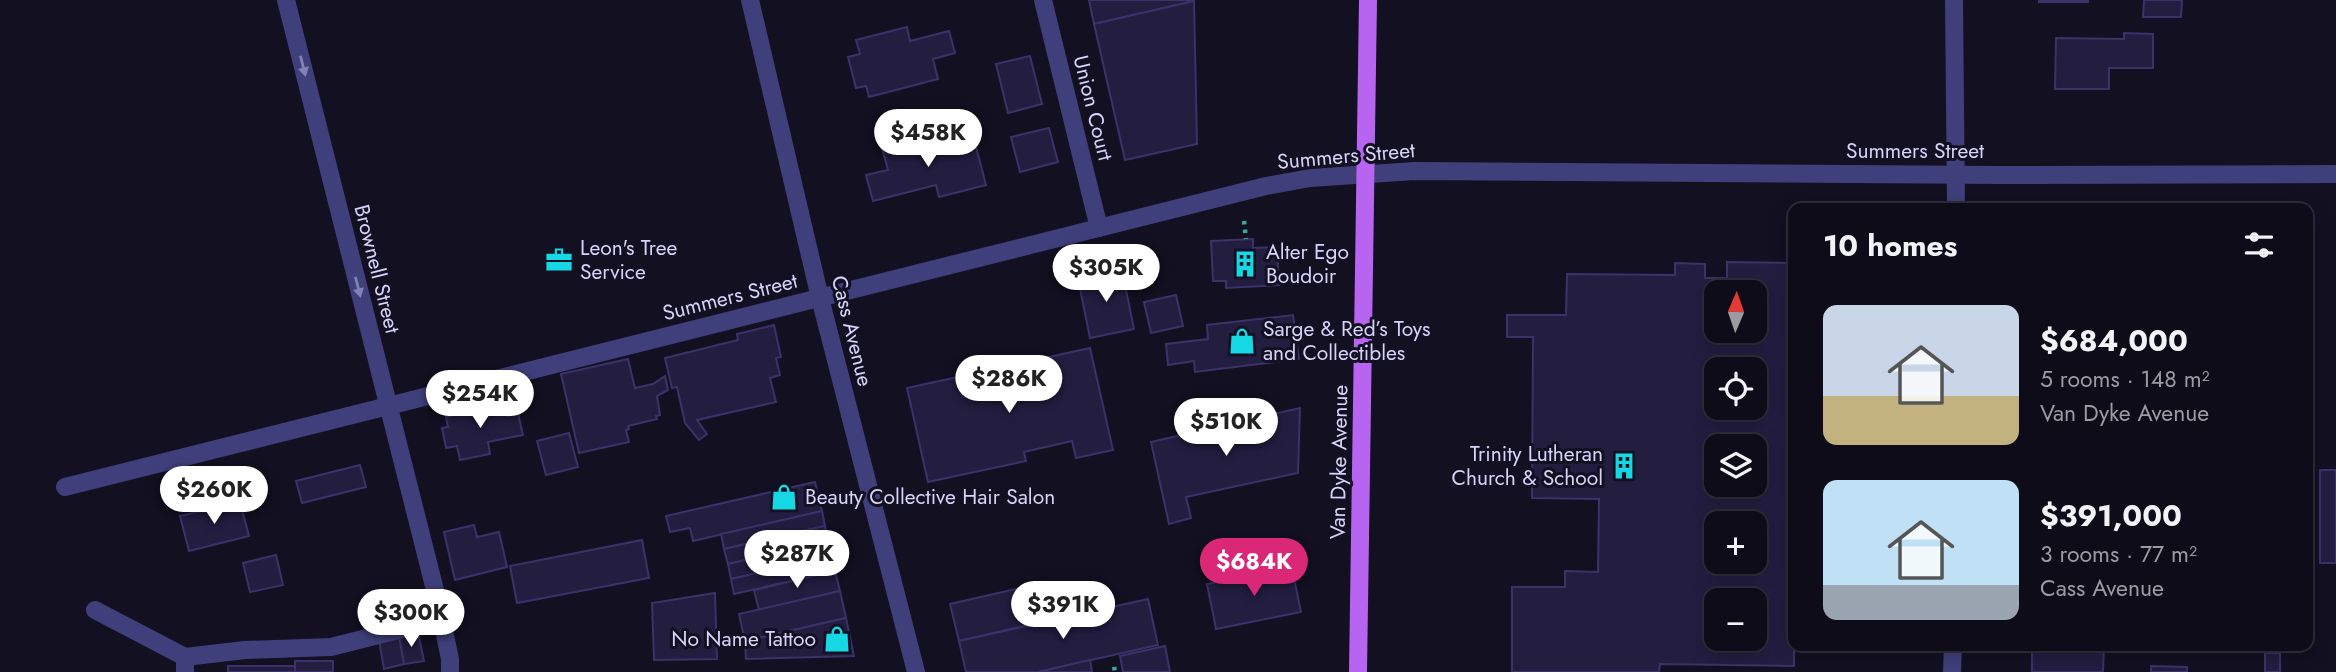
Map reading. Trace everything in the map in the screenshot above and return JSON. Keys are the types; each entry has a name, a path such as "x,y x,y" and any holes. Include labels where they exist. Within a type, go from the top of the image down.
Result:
{"main road":[{"name":"Van Dyke Avenue","path":"1358,672 1368,0"}],"street":[{"name":"Brownell Street","path":"286,0 442,620 450,672"},
{"name":"Cass Avenue","path":"750,0 912,671"},
{"name":"Union Court","path":"1043,0 1099,228"},
{"path":"1954,0 1956,203"},
{"name":"Summers Street","path":"65,487 1266,186 1310,178 1415,171 2336,174"},
{"path":"94,610 185,665 246,650 331,647 442,620"},
{"path":"1952,651 1952,672"}],"path":[{"path":"1244,221 1246,239"}],"building":[{"path":"1089,0 1194,0 1194,1 1094,24"},
{"path":"2088,0 2088,2 2039,2"},
{"path":"2144,0 2182,0 2181,17 2143,17"},
{"path":"1194,1 1197,144 1125,160 1094,24"},
{"path":"907,27 910,41 949,31 955,53 933,59 938,79 869,97 866,86 856,88 848,57 860,54 856,40"},
{"path":"2124,33 2153,34 2153,68 2109,68 2109,89 2055,89 2056,38 2124,39"},
{"path":"1030,56 1042,104 1008,113 996,64"},
{"path":"1049,128 1058,162 1020,172 1011,137"},
{"path":"932,136 936,149 974,139 986,185 939,197 936,185 873,201 866,175 888,170 882,148"},
{"name":"Alter Ego Boudoir","path":"1253,239 1253,248 1277,247 1279,285 1226,288 1226,281 1213,281 1211,241"},
{"name":"Trinity Lutheran Church & School","path":"1727,262 1788,263 1788,651 1794,651 1794,666 1660,664 1659,672 1512,672 1512,587 1565,587 1565,571 1598,572 1599,499 1532,498 1533,337 1507,337 1507,315 1566,315 1567,274 1675,275 1675,263 1705,264 1705,278 1727,278"},
{"path":"1122,270 1134,329 1090,338 1078,279"},
{"path":"1176,295 1183,326 1151,333 1144,302"},
{"name":"Sarge & Red’s Toys and Collectibles","path":"1293,315 1299,359 1195,372 1194,361 1168,365 1166,344 1208,339 1207,325"},
{"path":"774,325 781,357 776,358 780,375 770,378 776,402 697,420 707,434 699,440 685,423 677,387 672,388 665,358 738,340 737,334"},
{"path":"1090,348 1113,450 1076,458 1072,441 1024,452 1026,461 928,482 907,388"},
{"path":"628,359 635,388 653,384 665,376 668,390 657,396 660,415 656,416 657,419 628,426 629,429 626,430 629,442 579,453 561,374"},
{"path":"505,404 507,416 518,413 523,435 488,442 490,454 460,460 457,446 446,448 442,428 448,427 446,417"},
{"path":"1300,408 1298,473 1186,497 1191,518 1169,524 1151,442"},
{"path":"569,433 578,467 546,475 537,441"},
{"path":"360,465 366,487 302,503 296,481"},
{"path":"2320,470 2336,470 2336,563 2320,563"},
{"name":"Beauty Collective Hair Salon","path":"815,482 822,511 693,541 690,528 670,532 666,516"},
{"path":"240,502 249,536 189,551 180,516"},
{"path":"822,511 825,526 724,549 721,534"},
{"path":"474,525 477,537 499,532 507,567 455,580 444,532"},
{"path":"825,526 828,541 728,564 724,549"},
{"path":"642,540 649,578 517,603 510,566"},
{"path":"828,541 832,556 731,579 728,564"},
{"path":"276,555 283,585 250,592 243,563"},
{"path":"832,556 835,571 734,594 731,579"},
{"path":"1292,568 1301,612 1216,629 1207,584"},
{"path":"835,571 840,591 759,610 754,590"},
{"path":"1046,582 1054,619 959,641 950,604"},
{"path":"840,591 846,618 745,641 739,614"},
{"path":"715,593 717,659 654,660 652,603"},
{"path":"1148,599 1158,645 1038,672 966,672 959,641"},
{"path":"846,618 854,656 746,659 745,641"},
{"path":"418,632 424,661 404,664 399,637"},
{"path":"399,637 404,664 384,669 379,640"},
{"path":"1165,646 1170,672 1123,672 1120,656"},
{"path":"2032,651 2104,651 2103,672 2032,672"},
{"path":"2265,653 2280,653 2280,672 2265,672"},
{"path":"1090,660 1092,672 1038,672"},
{"path":"295,661 333,661 333,672 295,672"},
{"path":"228,666 295,666 295,672 228,672"},
{"path":"2151,666 2187,667 2187,672 2151,672"}],"place":[{"name":"Leon's Tree Service","path":"559,260"},
{"name":"Alter Ego Boudoir","path":"1245,264"},
{"name":"Sarge & Red’s Toys and Collectibles","path":"1242,341"},
{"name":"Trinity Lutheran Church & School","path":"1624,466"},
{"name":"Beauty Collective Hair Salon","path":"784,497"},
{"name":"No Name Tattoo","path":"837,639"}]}
